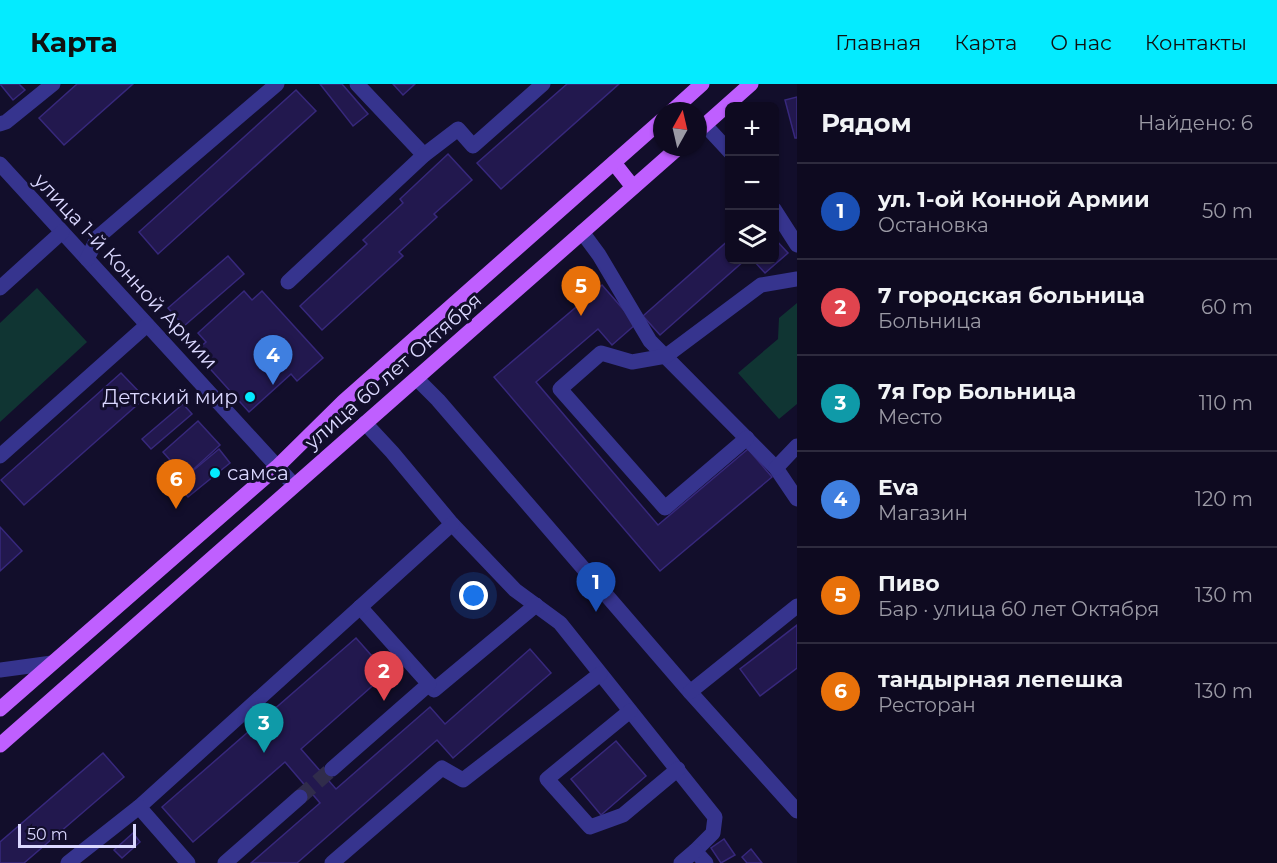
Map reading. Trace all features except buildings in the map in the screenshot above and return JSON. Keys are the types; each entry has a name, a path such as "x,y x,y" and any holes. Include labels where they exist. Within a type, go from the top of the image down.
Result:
{"main road":[{"path":"682,102 702,84"},
{"path":"707,124 751,84"},
{"name":"улица 60 лет Октября","path":"0,709 277,467 344,400 653,128"},
{"name":"улица 60 лет Октября","path":"0,745 669,156"},
{"path":"614,163 633,187"}],"street":[{"path":"0,138 3,123 53,84"},
{"path":"87,259 98,237 277,84"},
{"path":"357,84 424,155"},
{"path":"288,282 424,155 458,129 473,146 543,84"},
{"path":"707,132 725,148"},
{"name":"улица 1-й Конной Армии","path":"0,164 294,485"},
{"path":"775,210 797,245"},
{"path":"0,288 62,231"},
{"path":"582,232 599,255 650,341 776,468 797,499"},
{"path":"747,438 665,508 560,389 601,353 632,362 666,356 761,285 797,279"},
{"path":"0,456 147,325"},
{"path":"417,379 438,400 690,692 792,794 797,811"},
{"path":"365,423 452,524 515,590 560,623 715,817 713,832 681,863"},
{"path":"776,468 797,446"},
{"path":"68,863 139,807 452,524"},
{"path":"360,607 434,690 536,605"},
{"path":"690,692 797,606"},
{"path":"0,670 52,663"},
{"path":"332,863 442,768 463,780 600,674"},
{"path":"332,769 429,684"},
{"path":"630,711 547,779 590,827 623,814 678,769"},
{"path":"225,863 300,797"},
{"path":"139,807 188,863"},
{"path":"695,851 706,863"}],"green space":[{"path":"37,288 87,342 0,422 0,323"},
{"path":"797,303 797,404 779,419 738,373 778,339 779,318"}],"tunnel":[{"path":"300,797 332,769"}],"place":[{"name":"Пиво","path":"581,316"},
{"name":"Eva","path":"273,385"},
{"name":"Детский мир","path":"250,397"},
{"name":"самса","path":"215,473"},
{"name":"тандырная лепешка","path":"176,509"},
{"name":"ул. 1-ой Конной Армии","path":"596,612"},
{"name":"7 городская больница","path":"384,701"},
{"name":"7я Гор Больница","path":"264,753"}]}
